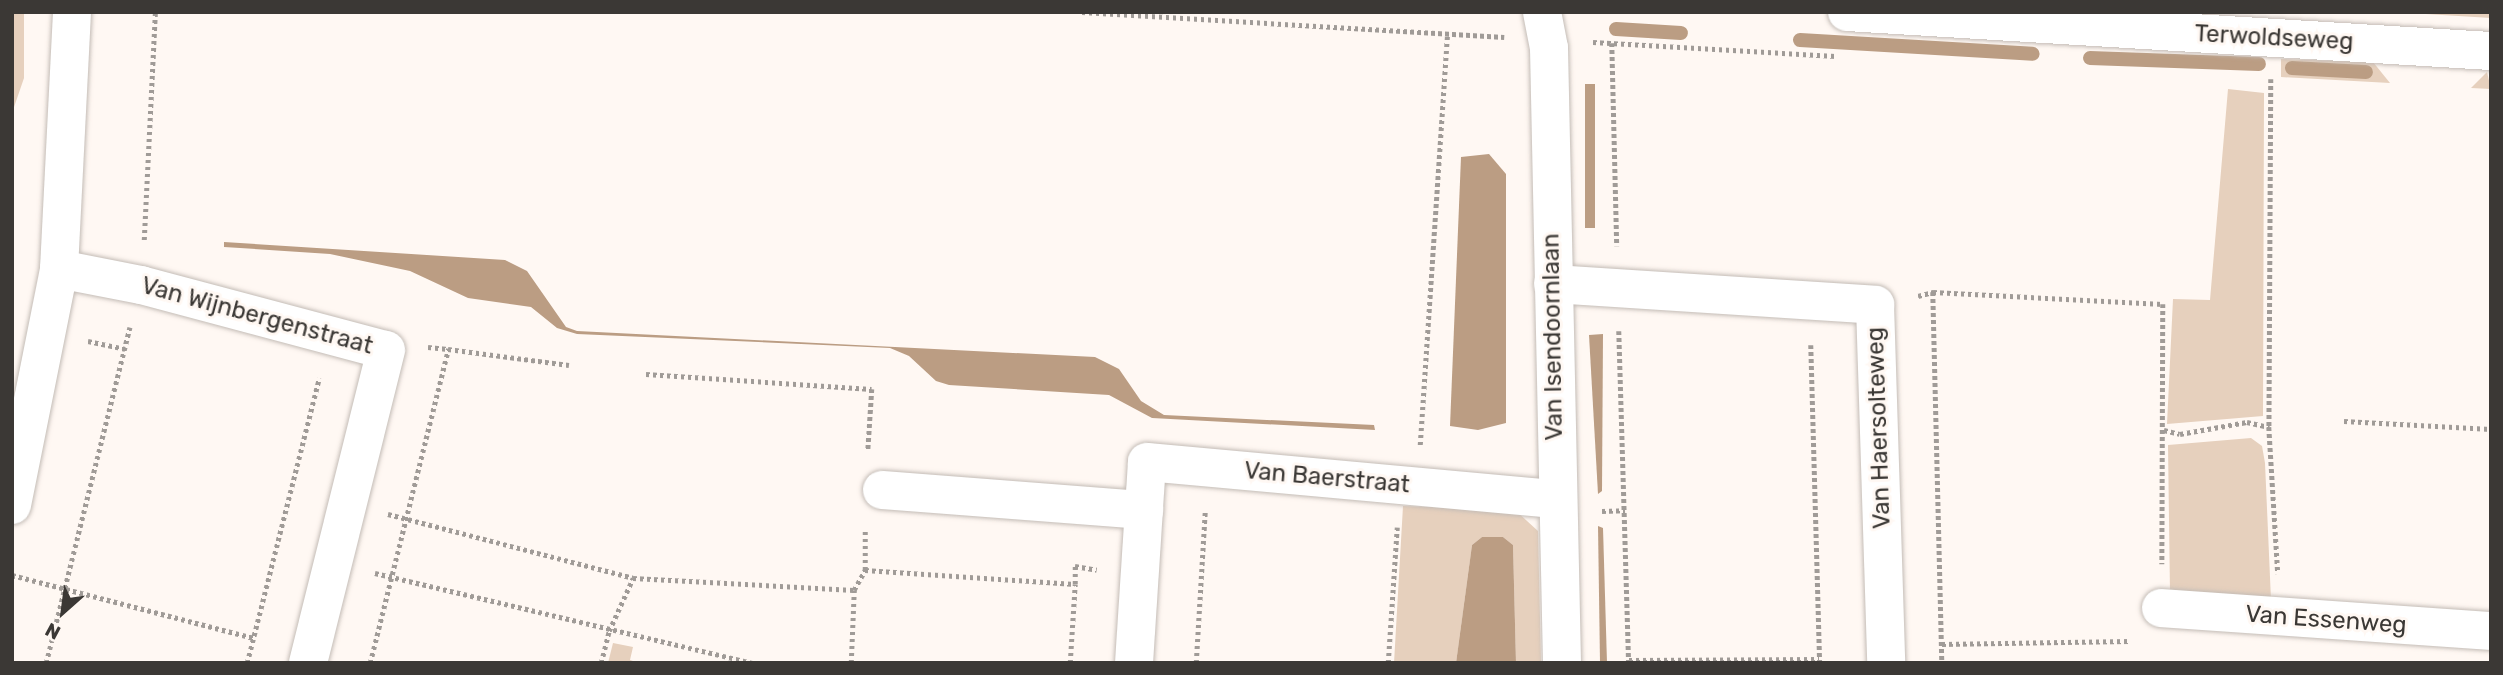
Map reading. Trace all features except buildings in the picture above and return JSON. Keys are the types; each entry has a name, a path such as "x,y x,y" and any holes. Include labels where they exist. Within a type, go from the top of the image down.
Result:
{"street":[{"path":"12,505 59,269 72,12"},
{"name":"Terwoldseweg","path":"1847,12 2269,25 2491,51"},
{"name":"Van Isendoornlaan","path":"1544,26 1553,284 1555,499 1562,663"},
{"name":"Van Wijnbergenstraat","path":"59,269 141,285 386,349 308,663"},
{"name":"Van Haersolteweg","path":"1553,284 1875,305 1886,663"},
{"name":"Van Baerstraat","path":"1134,663 1147,462 1555,499"},
{"path":"871,490 1144,510"},
{"name":"Van Essenweg","path":"2161,608 2491,631"}],"path":[{"path":"46,663 141,285 155,12"},
{"path":"1082,12 1447,34 1544,26 1612,43 1845,57"},
{"path":"2269,25 2273,56 2269,427 2280,618"},
{"path":"1388,663 1408,485 1447,34"},
{"path":"1612,43 1629,662 1820,661 1810,301"},
{"path":"2257,81 2284,82"},
{"path":"1933,292 1942,663"},
{"path":"1875,305 1933,292 2163,304 2163,640 1942,644"},
{"path":"247,663 330,335"},
{"path":"370,663 404,519 449,349 569,365"},
{"path":"646,374 872,388 871,490 864,570 854,590 851,663"},
{"path":"2344,421 2491,429"},
{"path":"2164,430 2180,434 2247,422 2269,427"},
{"path":"1196,663 1208,468"},
{"path":"347,501 404,519 634,578 854,590"},
{"path":"1070,663 1075,566 1139,577"},
{"path":"332,569 391,575 609,631 753,663"},
{"path":"864,570 1075,584"},
{"path":"12,575 65,586 254,638"},
{"path":"601,663 609,631 634,578"}],"shaded area":[{"path":"12,12 24,13 24,78 12,113"},
{"path":"2393,12 2491,12 2491,18"},
{"path":"2281,59 2373,62 2390,83 2281,77"},
{"path":"2487,72 2491,89 2471,88"},
{"path":"1585,84 1595,84 1595,228 1585,228"},
{"path":"2228,89 2264,93 2263,416 2167,424 2173,299 2210,300"},
{"path":"1489,154 1506,174 1506,423 1478,430 1450,426 1461,157"},
{"path":"224,242 505,260 527,271 566,327 577,331 1095,357 1119,369 1141,401 1164,415 1374,425 1375,430 1152,418 1109,395 949,385 936,381 909,356 890,348 577,334 557,328 531,307 468,298 410,271 330,254 224,247"},
{"path":"1603,334 1602,491 1598,494 1589,335"},
{"path":"2251,438 2262,446 2265,463 2271,600 2170,593 2168,445"},
{"path":"1403,506 1515,510 1538,531 1541,663 1516,663 1513,545 1503,537 1482,537 1472,545 1456,663 1394,663"},
{"path":"1598,526 1603,528 1607,663 1600,663"},
{"path":"1482,537 1503,537 1513,545 1516,663 1456,663 1472,545"},
{"path":"613,643 633,647 630,660 639,663 608,663"}],"waterway":[{"path":"1616,29 1681,33"},
{"path":"1800,40 2033,54"},
{"path":"2090,58 2259,64"},
{"path":"2292,68 2366,72"}]}
